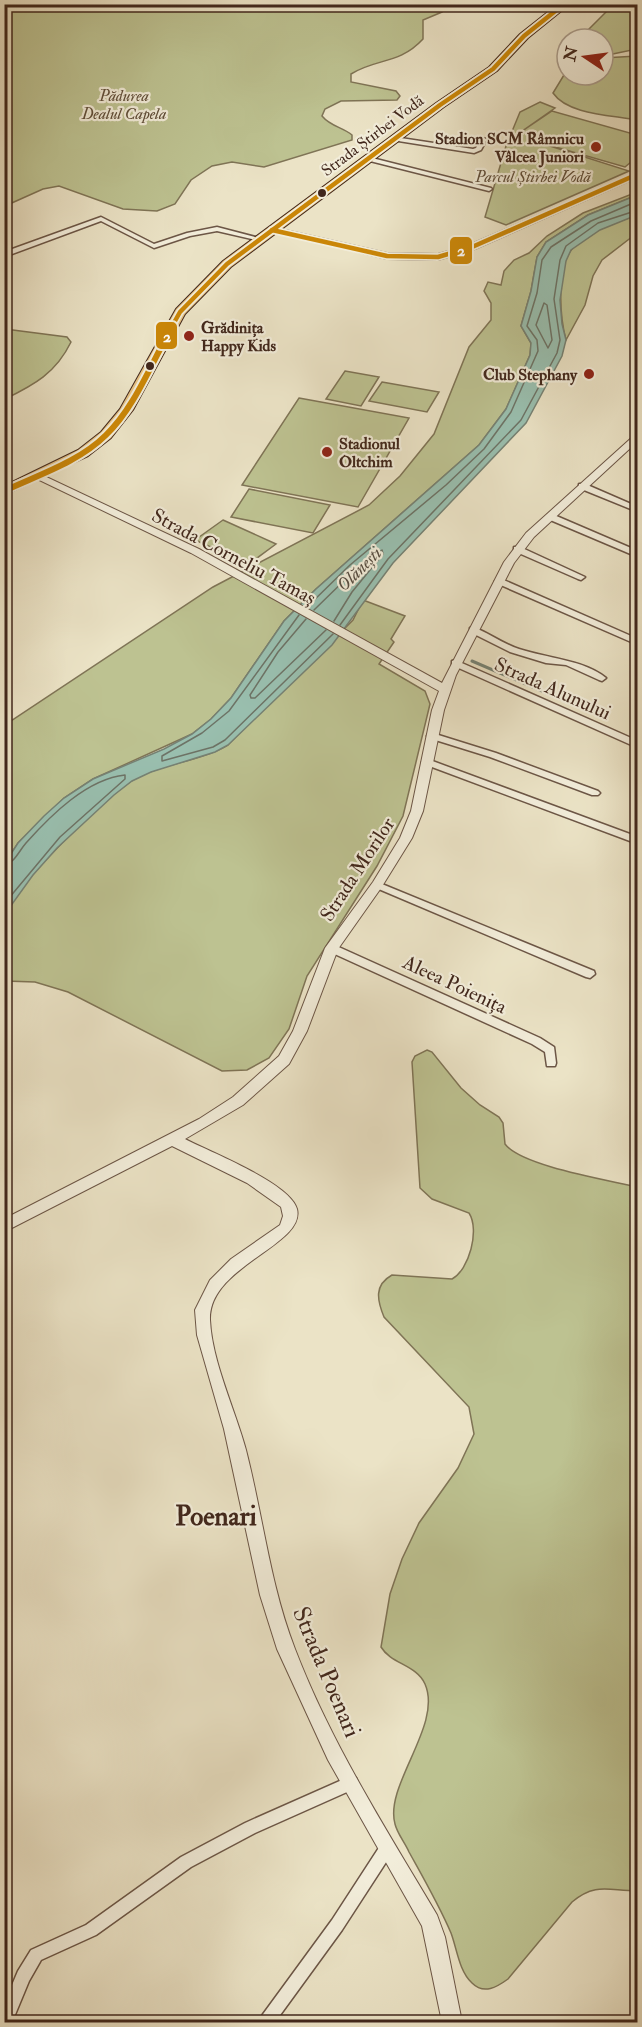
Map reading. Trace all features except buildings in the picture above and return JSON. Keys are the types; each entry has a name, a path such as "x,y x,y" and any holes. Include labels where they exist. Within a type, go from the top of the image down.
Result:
{"main road":[{"name":"Strada Știrbei Vodă","path":"4,491 82,453 115,426 180,312 212,278 260,239 394,139 493,69 524,36 565,4"}],"street":[{"path":"394,139 474,151 479,149 484,139"},
{"path":"368,159 489,189"},
{"path":"272,230 387,256 438,257 472,247 638,174"},
{"path":"624,180 635,185"},
{"path":"4,255 100,219 154,246 189,234 217,229 260,239"},
{"name":"Strada Morilor","path":"4,1226 173,1140 238,1101 284,1060 300,1031 332,948 377,885 406,838 417,812 444,689 454,663 517,549 638,435"},
{"name":"Strada Corneliu Tamaș","path":"36,476 195,551 262,591 444,689"},
{"path":"582,486 638,510"},
{"path":"551,517 636,553"},
{"path":"517,549 581,577"},
{"path":"499,581 638,642"},
{"path":"473,630 513,650 546,660 568,663 603,678"},
{"name":"Strada Alunului","path":"454,663 638,745"},
{"path":"432,736 493,755 595,793"},
{"path":"427,762 638,841"},
{"path":"377,885 590,974"},
{"name":"Aleea Poienița","path":"332,948 536,1041 550,1050 552,1056 550,1063"},
{"name":"Strada Poenari","path":"173,1140 268,1189 286,1201 291,1212 290,1221 285,1228 220,1278 210,1293 203,1312 203,1331 233,1433 276,1618 315,1713 435,1937 452,2022"},
{"path":"5,2022 24,1976 36,1955 91,1930 186,1862 250,1828 351,1783"},
{"path":"266,2022 337,1925 387,1848"}],"green space":[{"name":"Pădurea Dealul Capela","path":"5,4 450,5 442,12 423,20 423,39 414,47 396,57 369,65 351,74 351,82 396,91 400,96 397,100 341,101 325,109 322,116 352,135 352,140 264,167 232,162 212,166 191,180 175,204 157,211 123,209 59,186 43,189 5,206"},
{"path":"613,5 637,5 637,49 615,54 615,27 591,27"},
{"path":"637,56 637,120 580,110 569,106 553,93 557,87 615,87 615,57"},
{"name":"Parcul Știrbei Vodă","path":"540,102 555,108 515,136 552,111 637,135 637,157 625,167 531,140 629,171 506,225 485,217 506,146 520,112"},
{"path":"637,192 637,195 588,215 546,242 537,257 531,291 521,326 531,343 530,355 506,409 479,445 316,589 284,621 231,698 211,719 192,734 93,779 64,798 18,843 5,863 5,725 213,587 369,505 400,476 434,434 469,347 491,320 491,303 484,291 488,282 501,285 504,271 514,260 529,253 547,236 583,213"},
{"path":"637,215 637,233 602,260 593,276 585,305 566,340 562,319 561,281 563,268 572,249 586,237 602,228"},
{"path":"5,329 67,337 71,342 58,362 43,377 5,399"},
{"path":"345,371 379,377 361,406 326,399"},
{"path":"382,382 439,392 427,412 369,401"},
{"name":"Stadionul Oltchim","path":"299,398 409,418 358,507 242,485"},
{"path":"249,489 330,505 313,533 231,517"},
{"path":"223,520 276,544 249,564 195,540"},
{"path":"363,600 405,616 391,639 394,642 379,664 425,691 430,704 403,816 377,866 307,976 289,1029 269,1058 247,1070 222,1071 68,992 35,982 5,981 3,940 5,916 23,886 61,844 103,804 133,780 156,770 217,751 228,745 353,620"},
{"path":"427,1050 432,1052 461,1088 480,1105 499,1117 503,1123 505,1144 514,1152 546,1165 637,1187 637,1891 603,1889 581,1896 572,1902 508,1979 495,1987 486,1989 477,1987 464,1972 451,1933 395,1824 394,1808 398,1791 421,1736 428,1700 425,1684 421,1678 410,1668 385,1653 381,1647 390,1594 402,1559 419,1523 458,1468 474,1434 469,1407 384,1317 379,1299 382,1283 392,1275 452,1279 468,1259 473,1239 472,1220 469,1213 432,1199 420,1188 412,1062 415,1056"}],"water":[{"name":"Olănești","path":"637,195 637,215 600,230 571,250 566,261 560,300 566,340 562,356 526,423 393,563 332,645 228,745 215,752 151,772 132,781 114,795 57,848 33,875 5,914 5,863 18,843 44,816 64,798 93,779 164,749 192,734 211,719 231,698 284,621 316,589 479,445 506,409 530,355 531,343 521,326 531,291 537,257 546,242 588,215"}],"waterway":[{"path":"472,661 600,716"}],"transit line":[{"name":"2","path":"4,491 83,453 106,435 126,410 180,312 227,264 440,105 493,69 524,36 564,4"},
{"name":"2","path":"272,230 387,256 438,257 472,247 638,174"}],"place":[{"name":"Stadion SCM Râmnicu Vâlcea Juniori","path":"596,147"},
{"name":"Grădinița Happy Kids","path":"189,336"},
{"name":"Club Stephany","path":"589,374"},
{"name":"Stadionul Oltchim","path":"327,452"}],"district":[{"name":"Poenari","path":"216,1516"}]}
